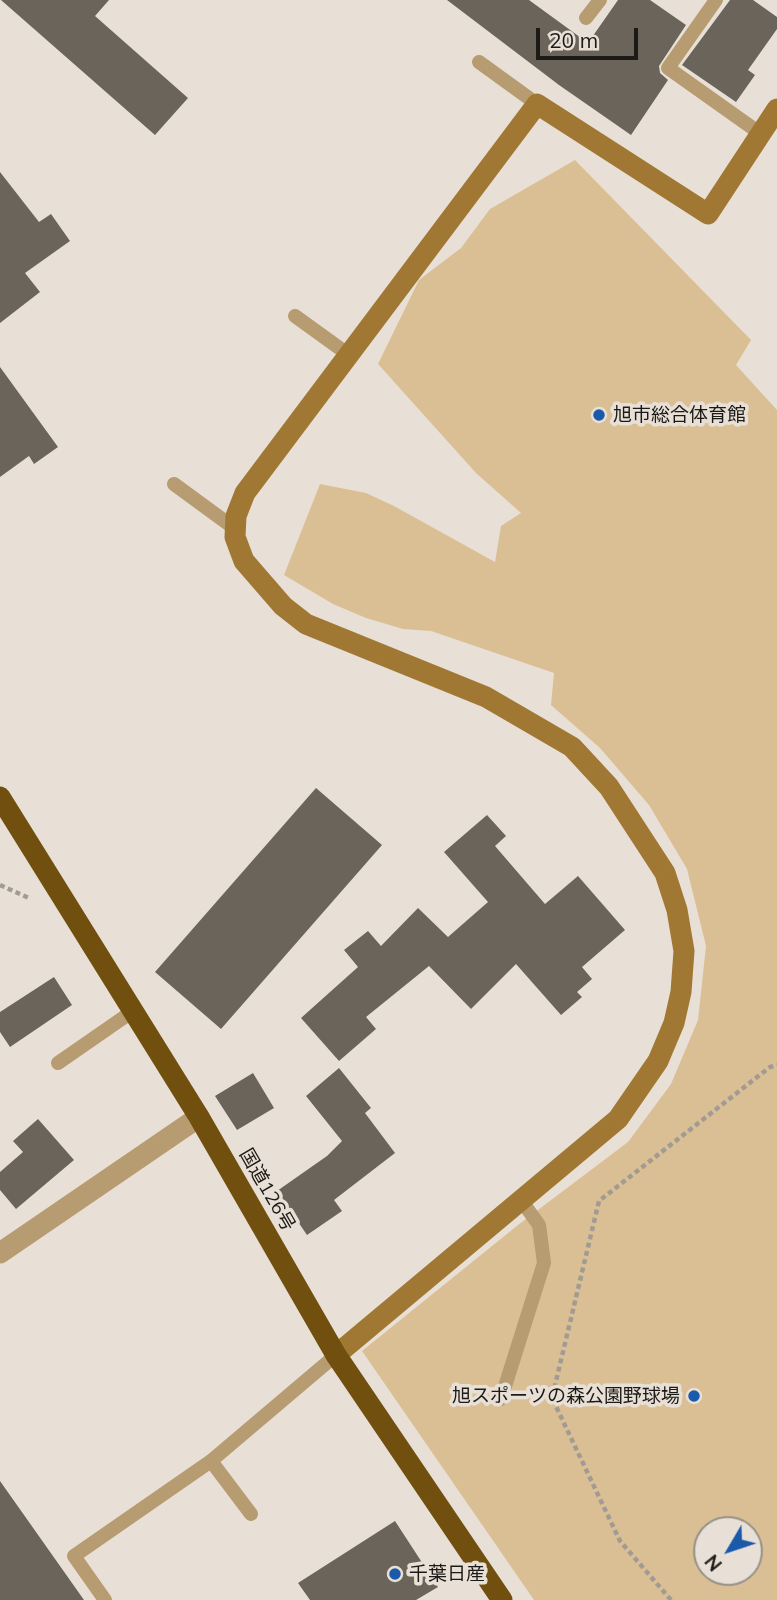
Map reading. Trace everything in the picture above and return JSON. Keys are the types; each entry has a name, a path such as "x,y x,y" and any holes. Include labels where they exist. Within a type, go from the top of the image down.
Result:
{"highway":[{"name":"国道126号","path":"0,797 199,1117 336,1356 502,1600"}],"street":[{"path":"336,1356 618,1119 658,1061 674,1023 681,992 684,951 677,910 665,873 609,787 572,747 486,697 306,624 283,606 244,561 234,528 245,493 537,104 708,214 777,109"},
{"path":"0,1253 199,1117"}],"lane":[{"path":"586,18 600,0"},
{"path":"716,0 668,68 761,134"},
{"path":"479,62 537,104"},
{"path":"295,316 349,355"},
{"path":"174,484 234,528"},
{"path":"58,1063 133,1011"},
{"path":"501,1399 544,1263 539,1225 521,1200"},
{"path":"106,1600 74,1556 211,1461 336,1356"},
{"path":"211,1461 251,1514"}],"path":[{"path":"671,1600 620,1541 552,1398 599,1202 770,1067 777,1065"}],"shaded area":[{"path":"575,160 751,340 736,365 777,410 777,1600 534,1600 362,1351 518,1225 628,1142 671,1084 698,1020 706,946 687,869 649,805 600,748 551,705 554,673 431,631 403,629 366,618 333,604 284,575 320,484 366,493 495,562 501,526 521,513 476,473 378,364 419,280 461,248 490,209"}],"building":[{"path":"1,0 109,0 95,16 188,98 155,135"},
{"path":"447,0 529,0 588,43 618,0 650,0 686,25 659,66 660,73 668,80 631,135 559,85"},
{"path":"730,0 753,0 777,17 777,29 748,70 755,75 736,102 682,65"},
{"path":"0,172 39,222 51,214 70,241 25,273 40,292 0,323"},
{"path":"0,367 58,447 34,464 29,456 0,477"},
{"path":"316,788 382,845 221,1029 155,972"},
{"path":"487,815 506,836 495,846 545,904 578,876 625,930 582,967 592,979 577,992 582,997 561,1015 516,964 471,1009 429,966 366,1017 376,1029 339,1061 301,1018 358,967 344,950 368,931 381,946 418,908 448,937 488,902 444,852"},
{"path":"54,977 72,1005 10,1047 0,1032 0,1012"},
{"path":"339,1068 371,1108 365,1113 395,1153 334,1200 342,1211 307,1235 277,1191 327,1156 342,1141 306,1096"},
{"path":"253,1073 274,1108 237,1130 215,1096"},
{"path":"38,1119 74,1160 16,1209 0,1190 0,1172 23,1152 13,1141"},
{"path":"0,1481 84,1600 0,1600"},
{"path":"395,1521 438,1587 416,1600 310,1600 298,1583"}],"place":[{"name":"旭市総合体育館","path":"599,415"},
{"name":"旭スポーツの森公園野球場","path":"694,1396"},
{"name":"千葉日産","path":"395,1574"}]}
